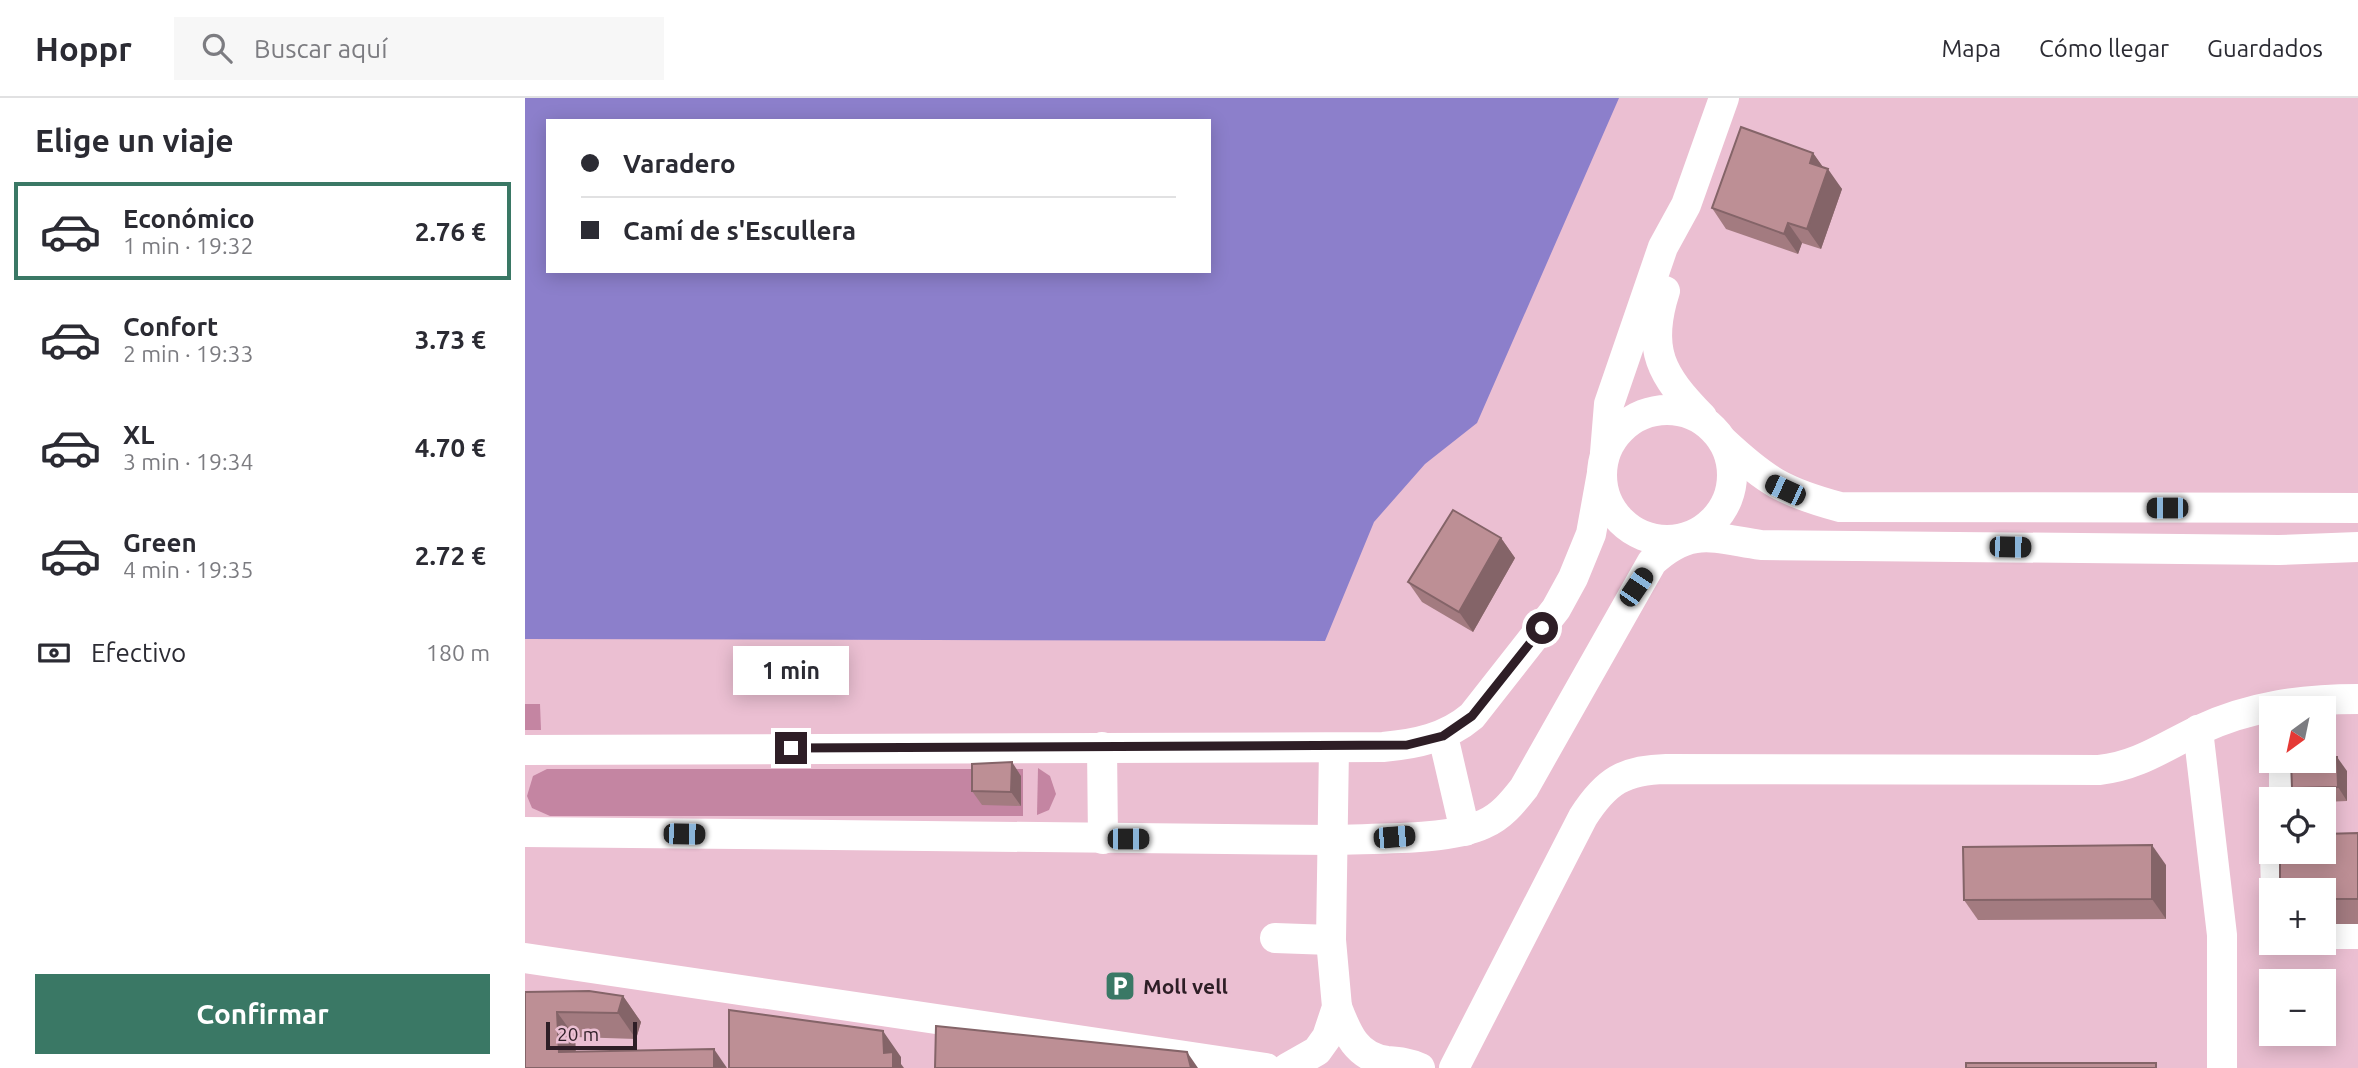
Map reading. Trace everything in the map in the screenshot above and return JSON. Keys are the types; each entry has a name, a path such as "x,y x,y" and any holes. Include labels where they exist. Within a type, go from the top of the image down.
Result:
{"street":[{"path":"525,750 1334,748 1407,745 1443,736 1472,716 1556,609 1584,556 1603,463 1609,404 1663,247 1686,205 1724,98"},
{"path":"1686,205 1678,252 1657,316 1655,337 1664,372 1673,387 1717,433 1772,484 1798,496 1840,507 2358,508"},
{"path":"525,832 1332,840 1465,831 1486,824 1504,811 1524,788 1653,562 1668,548 1693,536 1712,523 1725,506 1732,485 1732,463 1717,433 1692,414 1671,409 1650,411 1631,420 1615,434 1603,463 1605,495 1614,513 1629,528 1649,538 1671,540 1693,536 1761,545 2279,550 2358,547"},
{"path":"2336,701 2358,699"},
{"path":"1454,1068 1583,817 1595,798 1626,774 1666,769 2099,770 2124,767 2146,759 2198,730 2237,714 2259,710"},
{"path":"2198,730 2222,934 2223,1068"},
{"path":"1443,736 1465,831"},
{"path":"1103,747 1103,839"},
{"path":"1334,748 1331,940 1337,1007 1349,1037 1365,1054 1375,1059 1420,1068"},
{"path":"2336,934 2358,934"},
{"path":"1275,938 1331,940"},
{"path":"525,958 937,1030 1266,1068"},
{"path":"1287,1068 1317,1051 1327,1037 1337,1007"}],"shaded area":[{"path":"525,98 1619,98 1477,423 1425,464 1374,522 1325,641 525,639"},
{"path":"525,704 540,704 541,730 525,730"},
{"path":"1038,768 1050,776 1056,794 1049,810 1037,815"},
{"path":"547,769 1023,769 1023,816 550,816 532,808 527,796 533,776"}],"building":[{"path":"1741,127 1813,153 1810,163 1828,169 1807,229 1788,223 1784,234 1712,208"},
{"path":"1453,510 1501,538 1459,612 1408,582"},
{"path":"2337,757 2338,787 2292,787 2291,774 2336,774"},
{"path":"1012,762 1011,792 972,791 972,764"},
{"path":"2358,833 2358,899 2336,899 2336,878 2280,878 2280,864 2336,864 2336,834"},
{"path":"2152,845 2152,899 1964,900 1963,847"},
{"path":"589,991 623,996 618,1013 557,1012 559,1052 714,1049 714,1068 525,1068 525,992"},
{"path":"729,1010 883,1031 884,1053 893,1052 893,1068 729,1068"},
{"path":"936,1026 1187,1052 1191,1068 935,1068"},
{"path":"1966,1063 2156,1063 2156,1068 1966,1068"}],"place":[{"name":"Moll vell","path":"1120,986"}],"route":[{"path":"791,748 1334,748 1407,745 1443,736 1472,716 1542,628"}]}
